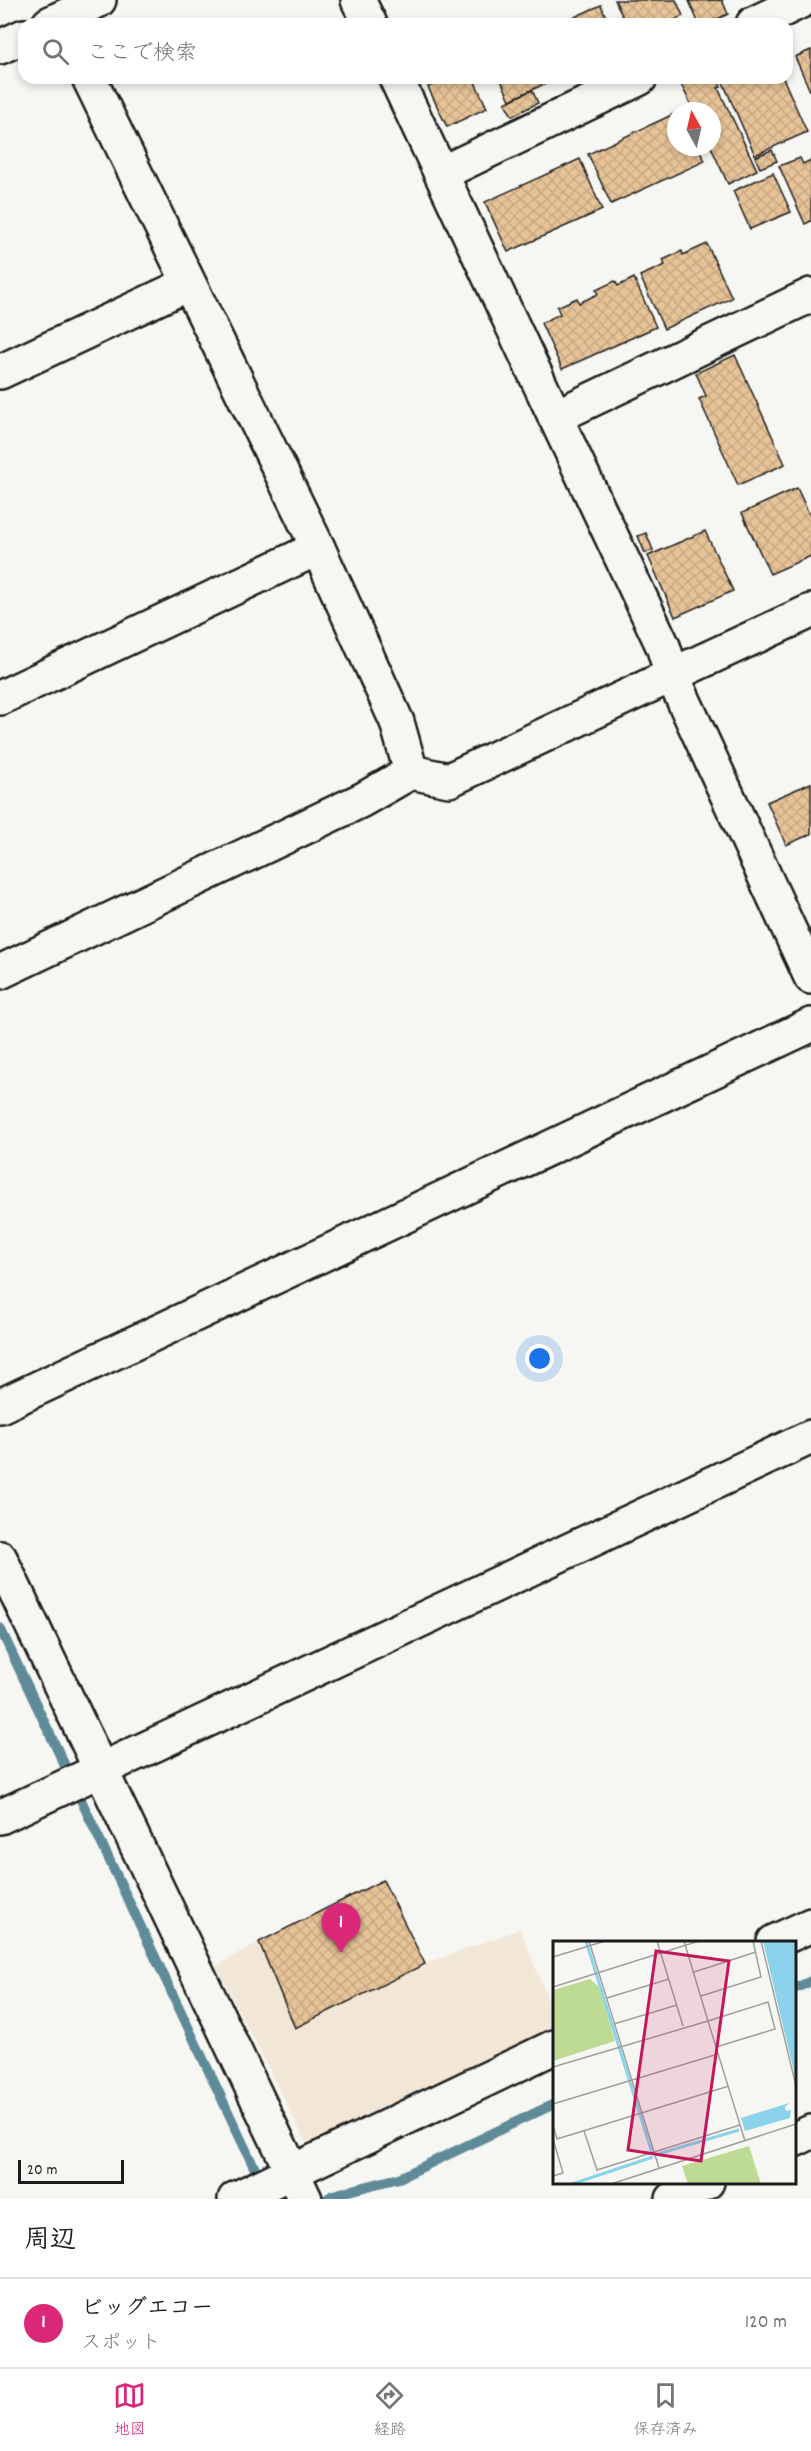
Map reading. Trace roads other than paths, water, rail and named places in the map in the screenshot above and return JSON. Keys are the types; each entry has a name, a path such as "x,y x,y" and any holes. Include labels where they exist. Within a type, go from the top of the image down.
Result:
{"street":[{"path":"56,17 99,0"},
{"path":"358,0 367,18"},
{"path":"766,18 803,0"},
{"path":"0,47 18,39"},
{"path":"92,84 318,548 397,722 411,772"},
{"path":"399,84 663,646 672,675 807,956"},
{"path":"442,173 627,84"},
{"path":"0,372 188,284"},
{"path":"555,417 811,295"},
{"path":"0,698 318,548"},
{"path":"0,972 362,800 411,772 449,780 811,610"},
{"path":"0,1406 811,1025"},
{"path":"0,1817 811,1437"},
{"path":"0,1558 271,2188 553,2048"},
{"path":"776,1941 811,1925"},
{"path":"796,2140 811,2132"},
{"path":"673,2199 703,2184"}],"waterway":[{"path":"0,1628 262,2184"},
{"path":"796,1988 811,1981"},
{"path":"327,2199 333,2195 399,2178 553,2104"}],"place":[{"name":"ビッグエコー","path":"341,1953"}]}
